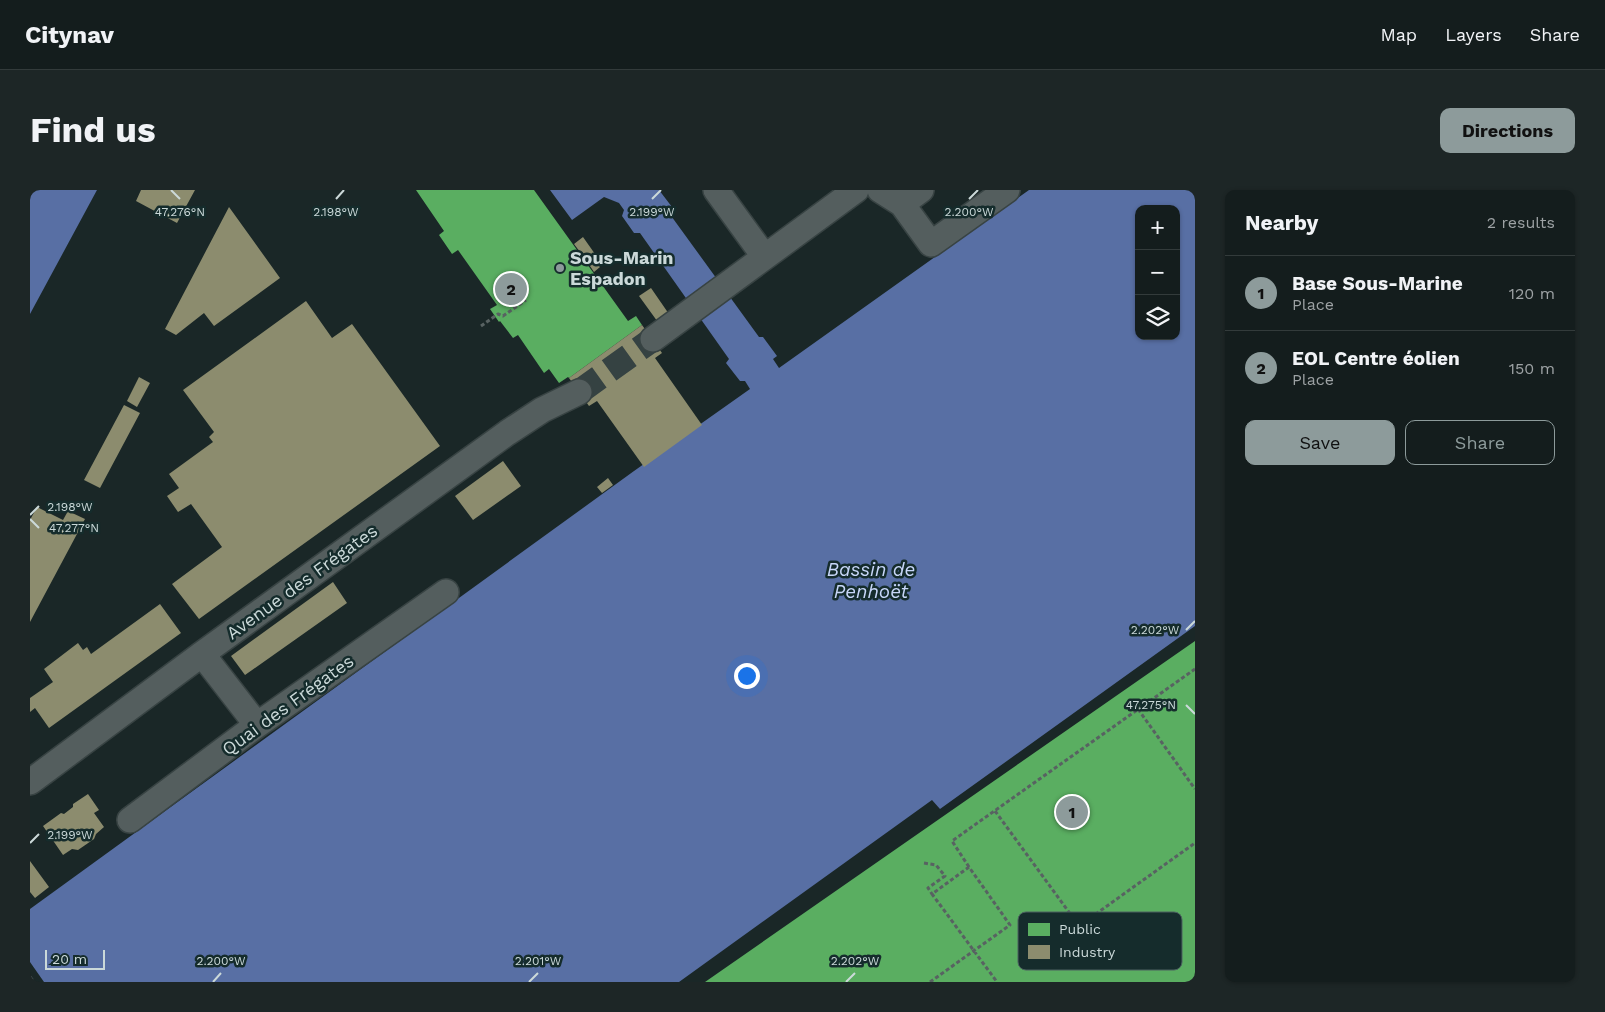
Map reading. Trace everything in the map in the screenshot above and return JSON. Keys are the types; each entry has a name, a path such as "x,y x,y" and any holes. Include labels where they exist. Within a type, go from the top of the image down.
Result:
{"street":[{"path":"716,190 764,256"},
{"path":"653,339 856,190"},
{"path":"880,190 911,197 931,244 1007,190"},
{"name":"Avenue des Frégates","path":"30,782 202,654 507,433 542,410 579,392"},
{"name":"Quai des Frégates","path":"130,820 257,725 446,592"},
{"path":"202,654 257,725"}],"path":[{"path":"481,326 498,314 503,316 526,300"},
{"path":"930,982 1010,925 968,867 952,841 1195,669"},
{"path":"1138,709 1195,789"},
{"path":"995,811 1069,912"},
{"path":"1098,912 1195,842"},
{"path":"924,863 936,865 945,876 928,888 997,982"},
{"path":"932,894 968,867"},
{"path":"30,977 34,982"}],"water":[{"path":"30,190 97,190 30,314"},
{"name":"Bassin de Penhoët","path":"550,190 659,190 672,207 669,213 759,337 763,337 777,356 773,359 779,368 1029,190 1195,190 1195,626 940,809 932,800 679,982 44,982 30,962 30,909 750,389 745,381 740,381 726,363 729,359 640,233 634,233 622,216 624,210 619,203 604,197 572,220"}],"building: Public":[{"path":"416,190 534,190 628,321 636,316 642,325 569,378 559,383 549,369 544,373 518,335 513,338 499,322 490,309 497,305 458,250 452,254 439,235 444,231"},
{"path":"1195,641 1195,982 705,982"}],"building: Industry":[{"path":"141,190 195,190 177,223 136,201"},
{"path":"229,207 280,278 214,326 204,313 176,335 165,329"},
{"path":"583,237 595,254 586,260 574,244"},
{"path":"594,258 600,267 594,272 588,263"},
{"path":"651,288 671,317 660,325 639,296"},
{"path":"306,301 332,338 352,324 440,446 199,619 172,584 222,547 191,504 178,512 167,496 179,488 169,474 213,442 209,437 214,432 183,390"},
{"path":"642,325 662,353 655,358 702,425 644,467 597,401 589,406 569,378"},
{"path":"139,377 150,383 137,407 127,401"},
{"path":"124,405 140,413 100,488 84,480"},
{"path":"503,461 521,486 473,520 455,496"},
{"path":"608,478 613,485 602,493 597,487"},
{"path":"37,507 63,520 68,511 85,519 30,622 30,520"},
{"path":"333,582 347,603 245,675 231,656"},
{"path":"160,604 181,633 49,728 35,708 30,712 30,698 53,682 44,669 78,643 83,650 87,647 91,654"},
{"path":"88,794 99,810 94,813 104,827 96,834 94,839 78,850 72,849 63,855 43,826 61,813 64,814 73,807 73,804"},
{"path":"30,861 49,887 35,898 30,892"}],"tunnel":[{"path":"579,392 653,339"}],"place":[{"name":"Sous-Marin Espadon","path":"560,268"},
{"name":"EOL Centre éolien","path":"511,289"},
{"name":"Base Sous-Marine","path":"1072,812"}]}
